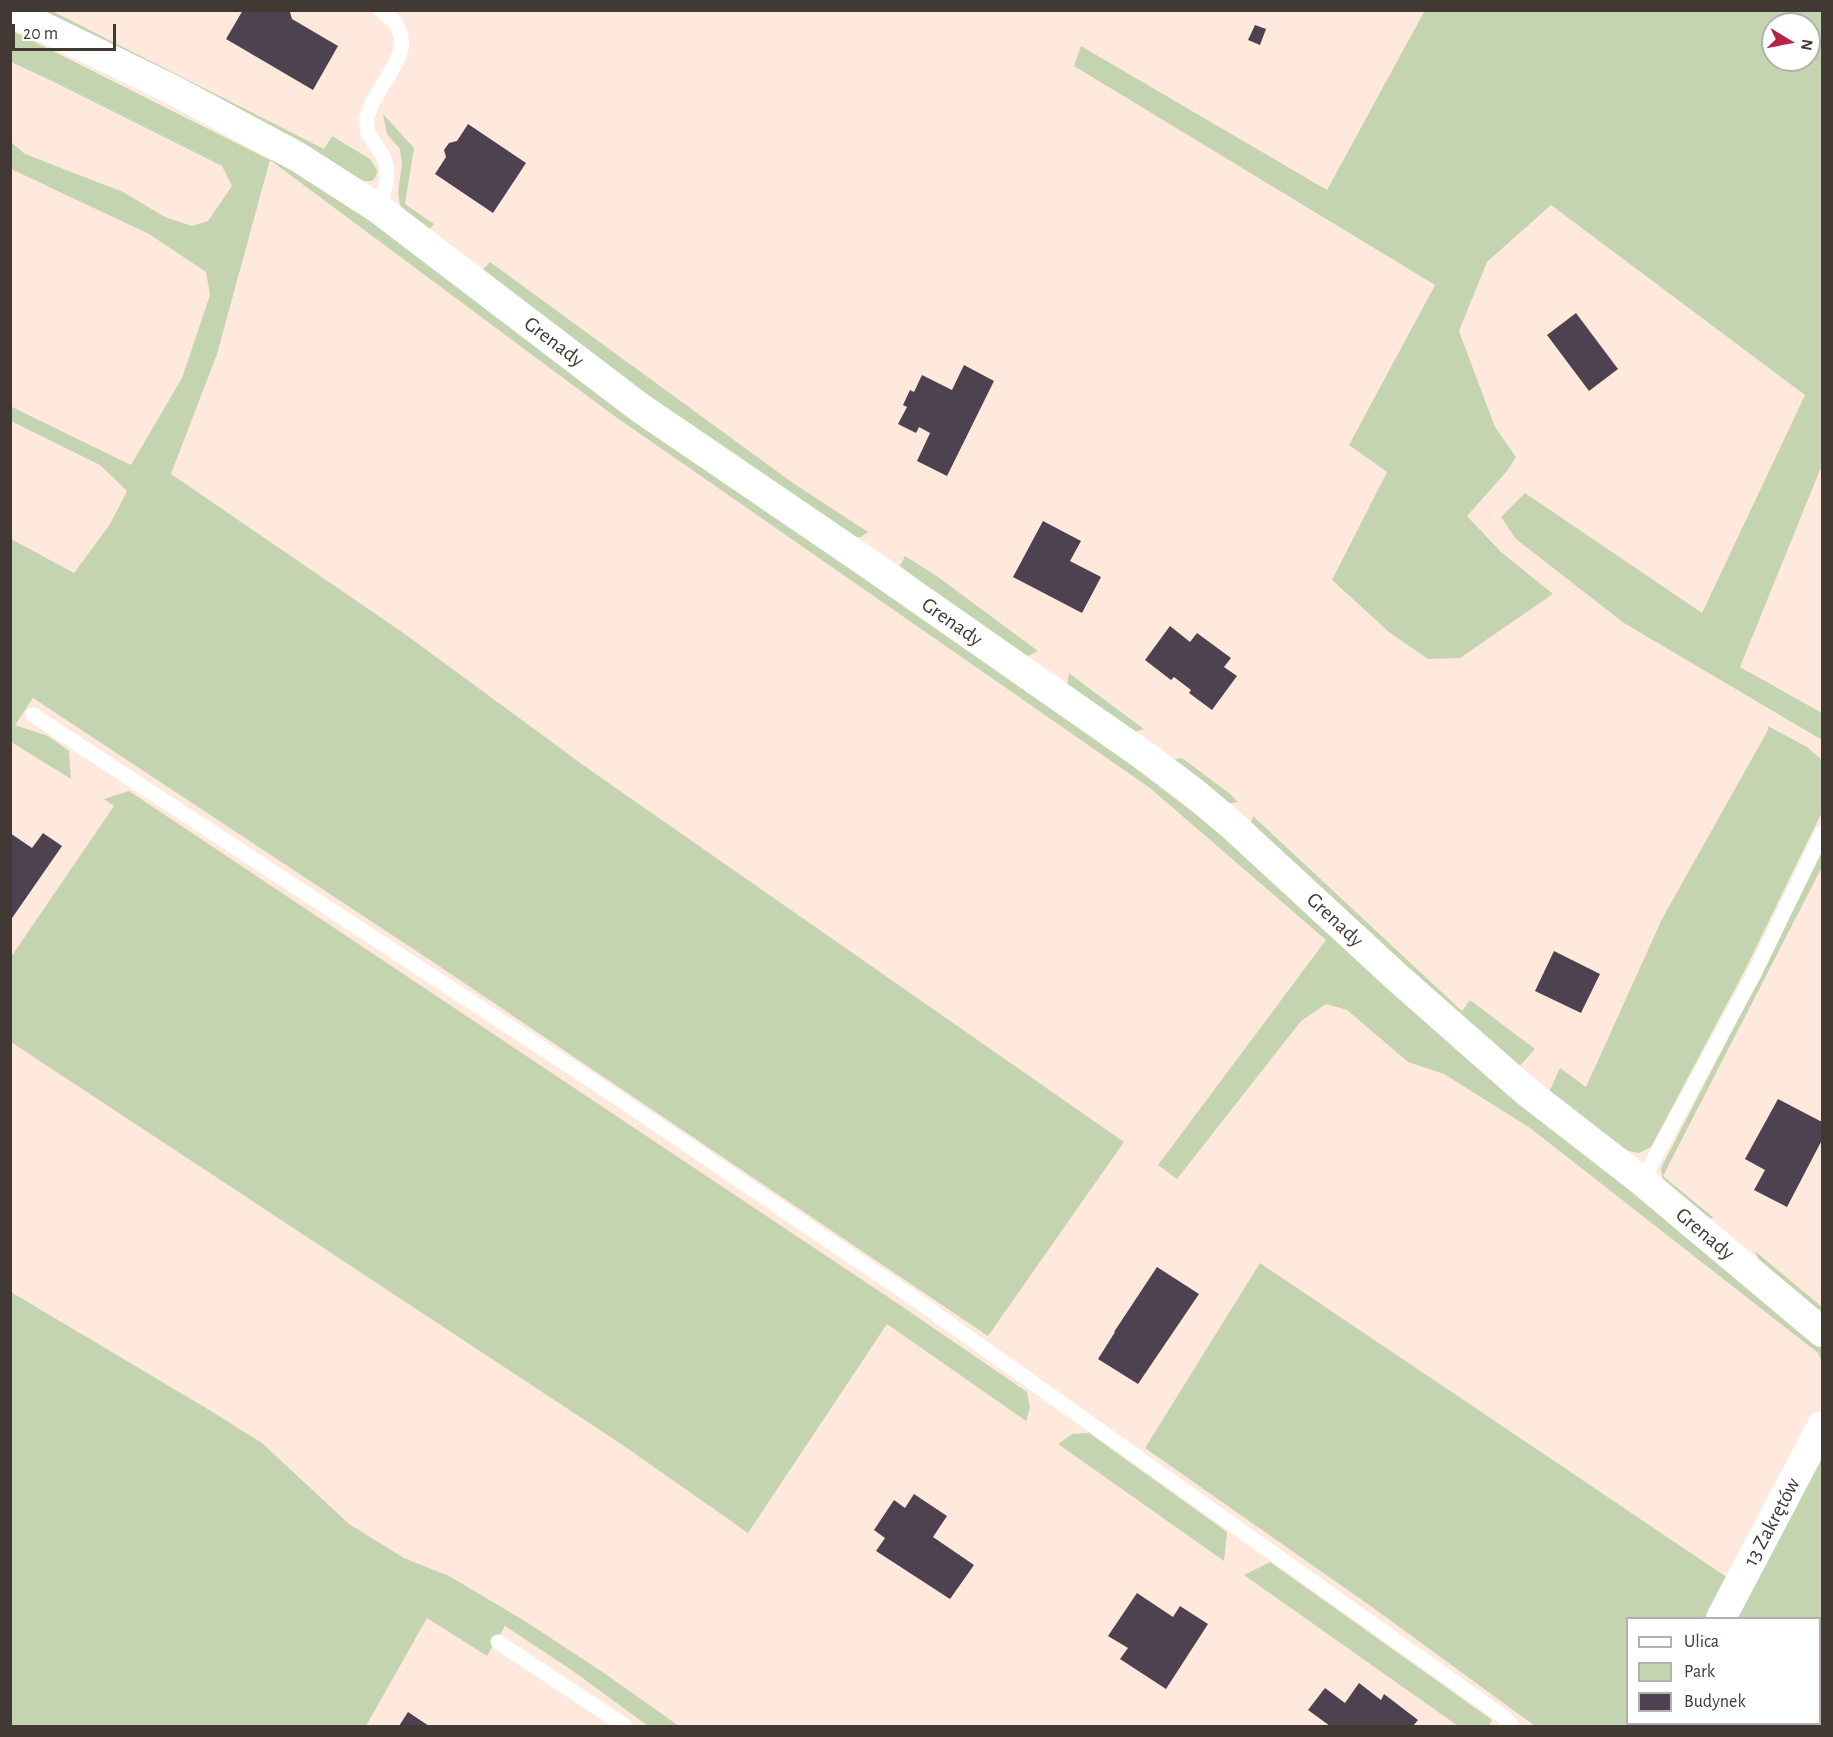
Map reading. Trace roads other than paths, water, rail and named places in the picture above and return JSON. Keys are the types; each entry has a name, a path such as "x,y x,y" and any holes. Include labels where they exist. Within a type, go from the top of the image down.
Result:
{"street":[{"name":"Grenady","path":"10,11 200,104 298,157 379,208 639,407 1139,752 1193,792 1232,825 1400,980 1526,1091 1642,1181 1822,1332"},
{"name":"13 Zakrętów","path":"1722,1617 1822,1426"}],"lane":[{"path":"379,208 386,183 387,168 383,156 368,134 366,119 372,101 397,61 402,45 395,22 381,10"},
{"path":"33,715 612,1094 909,1295 1505,1718 1512,1726"},
{"path":"1642,1181 1754,974 1822,833"},
{"path":"498,1642 625,1726"}]}
